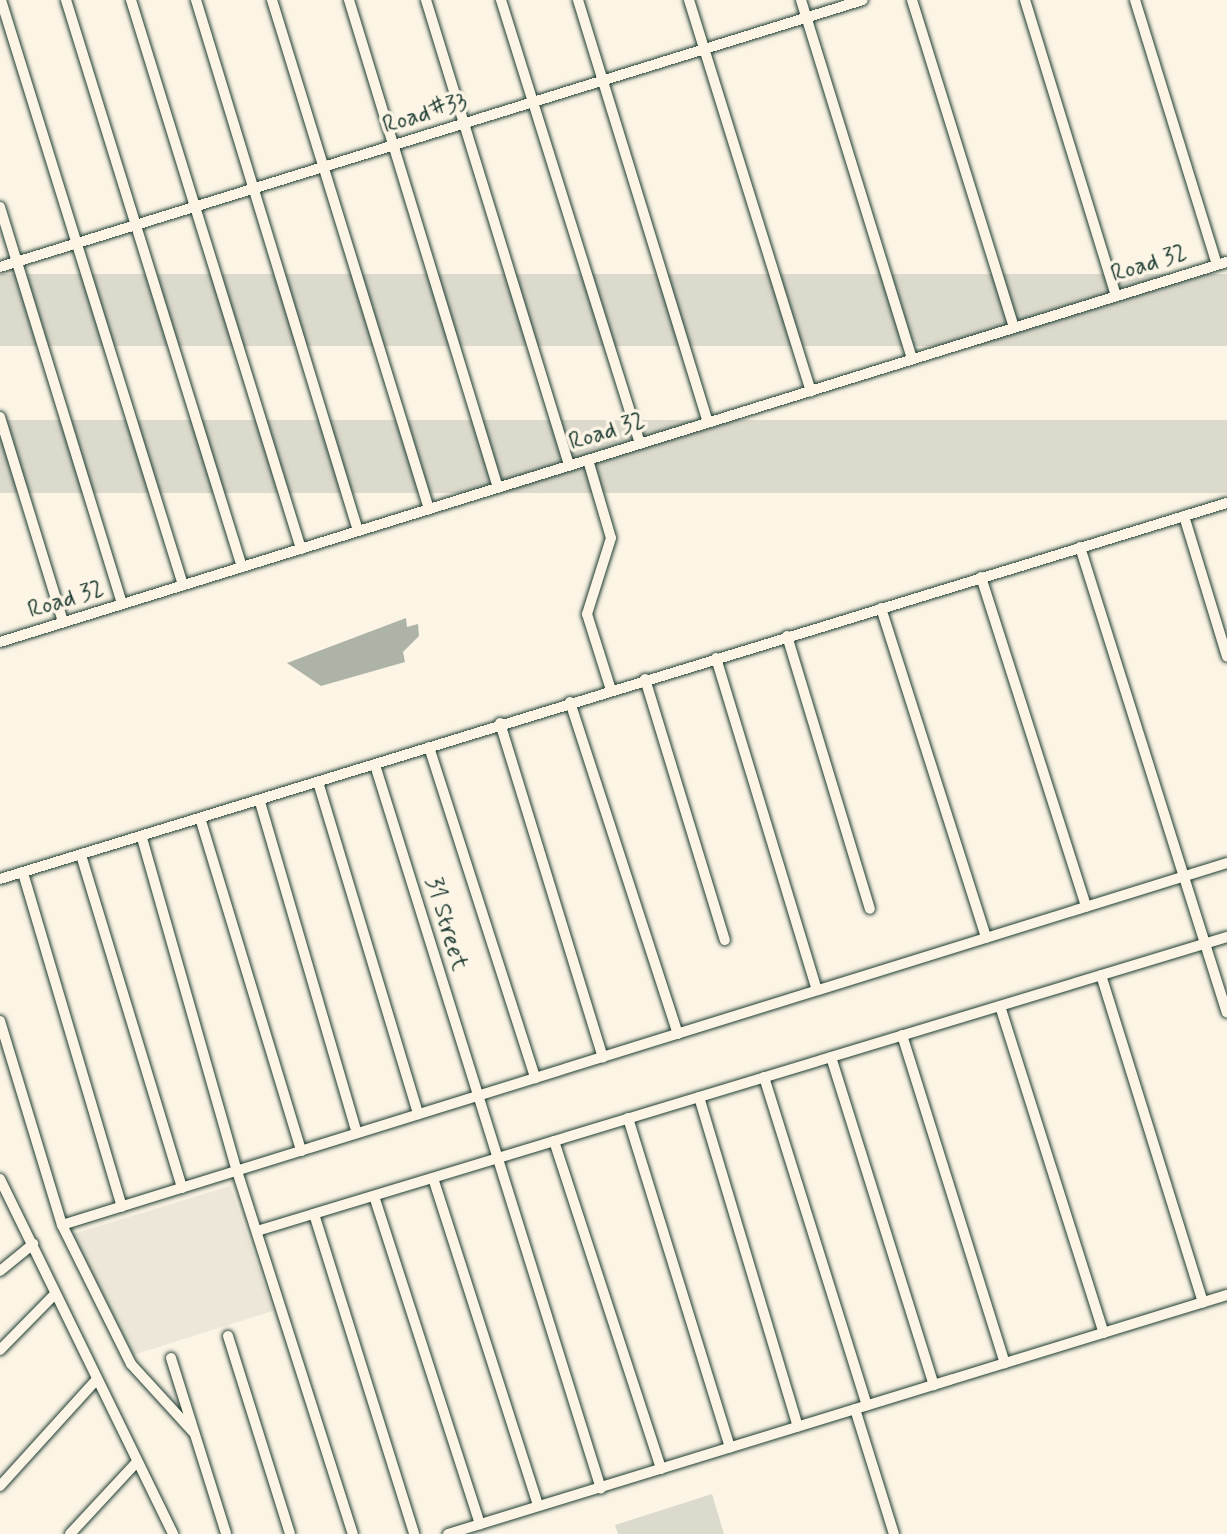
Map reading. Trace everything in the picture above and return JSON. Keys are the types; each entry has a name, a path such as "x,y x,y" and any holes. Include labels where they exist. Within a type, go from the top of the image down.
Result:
{"street":[{"path":"1,0 183,585"},
{"path":"66,0 242,567"},
{"path":"131,0 300,549"},
{"path":"196,0 358,531"},
{"path":"272,0 429,509"},
{"path":"349,0 498,488"},
{"path":"426,0 569,466"},
{"path":"501,0 640,444"},
{"path":"578,0 708,422"},
{"path":"689,0 811,391"},
{"path":"801,0 912,359"},
{"name":"Road#33","path":"0,267 863,0"},
{"path":"912,0 1014,328"},
{"path":"1025,0 1115,296"},
{"path":"1135,0 1222,263"},
{"path":"0,207 122,604"},
{"name":"Road 32","path":"2,641 1222,263"},
{"path":"0,417 63,622"},
{"path":"588,460 611,538 587,614 611,690"},
{"path":"0,879 201,821 500,723 1227,503"},
{"path":"1184,516 1227,657"},
{"path":"1080,547 1227,1012"},
{"path":"981,578 1086,907"},
{"path":"881,608 986,938"},
{"path":"0,629 2,641"},
{"path":"786,636 870,909"},
{"path":"716,658 817,990"},
{"path":"645,679 725,940"},
{"path":"570,702 678,1034"},
{"path":"500,723 603,1057"},
{"path":"429,747 535,1078"},
{"name":"31 Street","path":"374,765 601,1489"},
{"path":"318,782 418,1114"},
{"path":"260,802 357,1133"},
{"path":"201,821 301,1151"},
{"path":"142,838 237,1171 353,1534"},
{"path":"82,855 182,1188"},
{"path":"62,1225 1227,863"},
{"path":"23,873 121,1207"},
{"path":"257,1231 1227,937"},
{"path":"1101,975 1203,1302"},
{"path":"1000,1006 1104,1333"},
{"path":"0,1021 62,1225 131,1364 194,1433"},
{"path":"902,1035 1005,1363"},
{"path":"831,1057 933,1385"},
{"path":"764,1077 867,1405"},
{"path":"699,1097 798,1426"},
{"path":"628,1118 730,1448"},
{"path":"554,1141 661,1469"},
{"path":"433,1178 538,1506"},
{"path":"0,1179 169,1532"},
{"path":"374,1196 480,1524"},
{"path":"0,1209 9,1201"},
{"path":"314,1214 414,1534"},
{"path":"0,1272 33,1244"},
{"path":"0,1350 54,1295"},
{"path":"448,1534 1227,1295"},
{"path":"228,1336 290,1534"},
{"path":"170,1358 226,1534"},
{"path":"0,1486 96,1380"},
{"path":"855,1409 894,1534"},
{"path":"70,1534 136,1462"}],"shaded area":[{"path":"0,274 1227,274 1227,346 0,346"},
{"path":"0,420 1227,420 1227,493 0,493"},
{"path":"406,618 407,627 418,624 419,636 403,652 405,662 321,686 287,663"},
{"path":"230,1186 273,1311 133,1355 70,1235"},
{"path":"712,1494 724,1534 618,1534 615,1525"}]}
